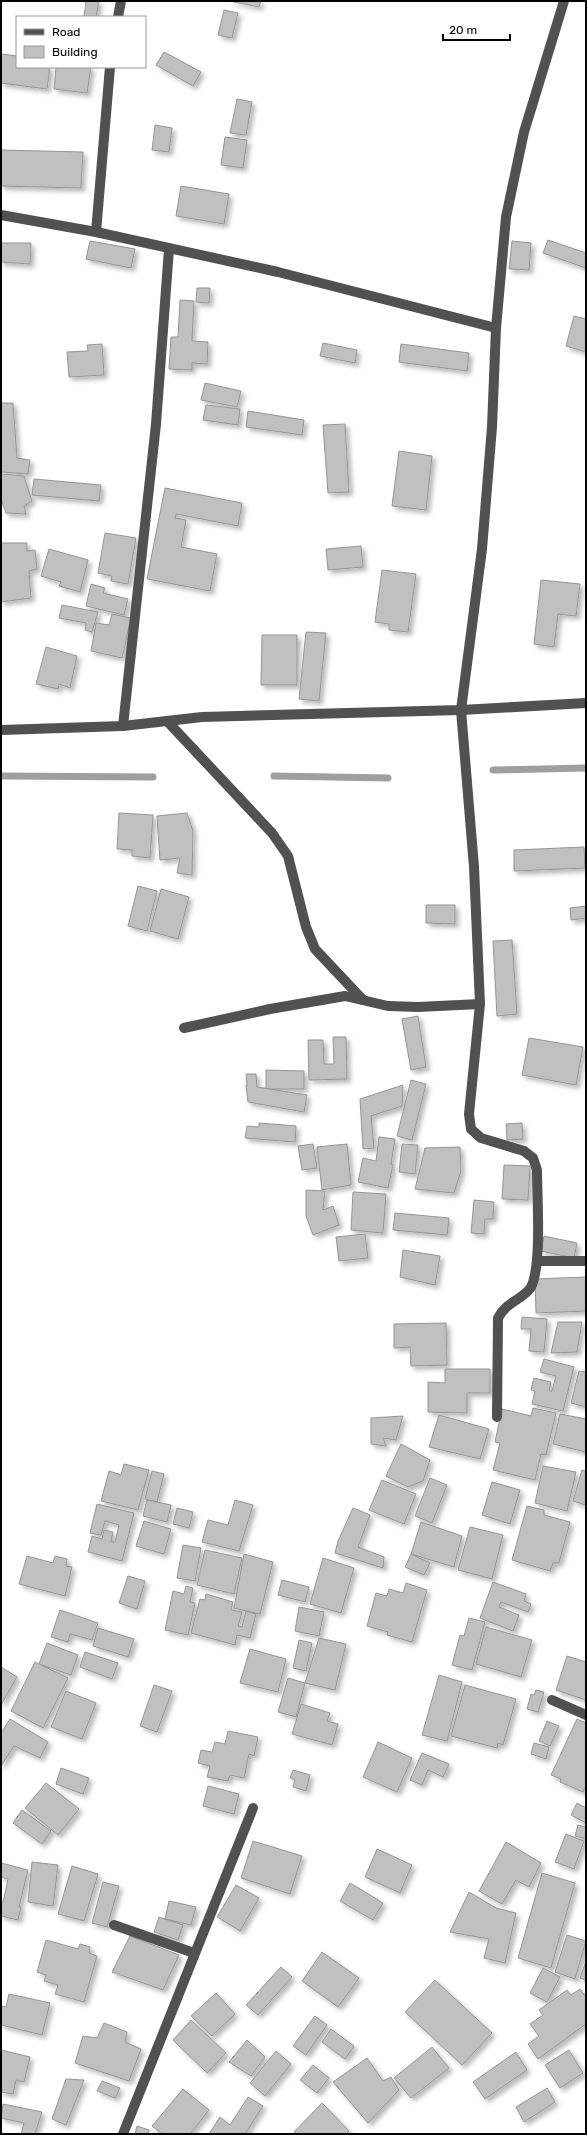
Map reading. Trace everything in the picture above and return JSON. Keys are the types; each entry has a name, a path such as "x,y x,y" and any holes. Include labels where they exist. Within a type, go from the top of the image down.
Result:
{"street":[{"path":"118,16 121,1"},
{"path":"497,1417 498,1318 503,1308 524,1295 531,1287 538,1261 537,1170 532,1158 524,1151 481,1138 471,1129 469,1114 480,1004 474,868 461,710 482,549 492,427 496,328 506,217 524,132 564,1"},
{"path":"96,232 110,68"},
{"path":"1,215 96,232 278,272 496,328"},
{"path":"123,726 156,424 169,249"},
{"path":"1,730 123,726 202,717 461,710 586,703"},
{"path":"167,721 272,833 288,856 306,927 315,949 364,1000"},
{"path":"184,1028 270,1009 345,996 396,1006 480,1004"},
{"path":"538,1261 586,1261"},
{"path":"552,1700 586,1715"},
{"path":"123,2134 253,1808"},
{"path":"114,1925 194,1953"}],"building":[{"path":"86,1 99,1 96,16 84,16"},
{"path":"229,1 261,1 259,7"},
{"path":"224,10 238,13 232,38 218,35"},
{"path":"164,52 201,72 193,86 156,65"},
{"path":"1,54 16,56 16,68 50,68 47,89 1,83"},
{"path":"56,68 91,68 87,93 54,89"},
{"path":"237,99 252,102 246,135 230,133"},
{"path":"155,125 172,128 169,152 152,150"},
{"path":"225,137 247,140 243,168 221,165"},
{"path":"1,150 83,152 81,188 1,186"},
{"path":"181,186 229,194 224,224 176,216"},
{"path":"548,240 586,253 586,268 543,253"},
{"path":"90,241 135,249 131,268 86,259"},
{"path":"512,241 531,243 529,270 509,269"},
{"path":"1,243 31,243 30,264 1,262"},
{"path":"197,288 210,288 209,303 196,302"},
{"path":"180,300 194,301 192,341 208,342 207,364 192,363 192,370 169,369 171,337 178,337"},
{"path":"574,316 586,319 586,352 566,346"},
{"path":"323,343 357,350 355,363 320,356"},
{"path":"102,344 104,375 69,377 67,352 88,351 87,345"},
{"path":"401,344 469,353 467,371 399,362"},
{"path":"205,383 241,391 237,407 201,400"},
{"path":"1,403 13,403 17,458 30,460 28,474 1,472"},
{"path":"206,405 240,409 238,425 203,420"},
{"path":"248,411 304,420 302,435 246,427"},
{"path":"345,424 349,492 328,493 323,425"},
{"path":"399,451 432,456 426,510 392,506"},
{"path":"1,474 24,476 32,501 24,506 26,514 6,513 1,499"},
{"path":"34,479 101,485 99,501 32,495"},
{"path":"165,488 242,503 238,526 176,514 175,518 186,520 181,547 217,554 210,591 147,579"},
{"path":"105,533 136,538 128,584 111,581 112,576 98,573"},
{"path":"1,543 27,543 27,551 35,550 37,569 29,571 31,598 1,602"},
{"path":"361,546 363,567 328,570 326,549"},
{"path":"49,549 88,560 80,592 59,586 61,582 41,576"},
{"path":"382,570 416,574 408,632 389,630 389,624 375,622"},
{"path":"541,580 580,584 576,616 558,614 554,647 534,644"},
{"path":"91,584 105,588 103,593 128,599 124,615 86,606"},
{"path":"62,605 98,612 92,632 85,630 86,623 59,618"},
{"path":"112,614 131,618 122,658 91,651 96,623 109,625"},
{"path":"306,632 326,633 319,701 299,699"},
{"path":"262,635 297,635 297,685 261,685"},
{"path":"46,647 77,656 70,688 59,684 58,689 36,684"},
{"path":"119,813 153,815 150,858 132,856 132,850 117,849"},
{"path":"187,813 193,831 192,875 177,873 180,858 160,860 157,816"},
{"path":"584,847 585,868 514,871 514,850"},
{"path":"138,886 157,891 147,931 128,926"},
{"path":"161,889 189,897 178,939 150,931"},
{"path":"426,905 455,905 455,924 426,923"},
{"path":"586,906 586,918 571,920 570,908"},
{"path":"512,940 517,1014 497,1016 493,941"},
{"path":"418,1016 426,1067 411,1070 402,1019"},
{"path":"333,1037 346,1037 347,1079 309,1080 308,1040 323,1040 324,1064 334,1064"},
{"path":"529,1038 583,1047 576,1085 522,1075"},
{"path":"266,1070 304,1071 304,1089 266,1089"},
{"path":"246,1074 256,1074 257,1087 307,1095 304,1112 248,1102"},
{"path":"411,1080 426,1084 412,1140 397,1136"},
{"path":"403,1085 402,1106 371,1116 374,1148 363,1149 360,1099"},
{"path":"259,1123 296,1126 295,1142 245,1138 247,1126 259,1127"},
{"path":"522,1123 523,1139 507,1140 506,1124"},
{"path":"379,1137 395,1139 391,1164 393,1165 388,1188 358,1182 363,1158 376,1161"},
{"path":"313,1144 317,1168 302,1170 298,1146"},
{"path":"347,1144 351,1185 322,1190 317,1147"},
{"path":"402,1144 418,1145 415,1174 399,1172"},
{"path":"460,1147 461,1171 454,1193 415,1189 425,1148"},
{"path":"504,1165 530,1166 528,1200 502,1199"},
{"path":"306,1190 325,1191 323,1210 333,1206 339,1225 313,1235 306,1216"},
{"path":"353,1192 386,1194 383,1233 351,1230"},
{"path":"474,1200 494,1202 493,1219 485,1219 484,1234 471,1233"},
{"path":"395,1213 449,1218 447,1235 393,1230"},
{"path":"365,1234 368,1258 339,1261 336,1237"},
{"path":"544,1236 577,1243 574,1258 541,1251"},
{"path":"403,1250 440,1256 435,1285 400,1277"},
{"path":"586,1277 586,1311 536,1313 535,1279"},
{"path":"522,1317 547,1319 544,1352 529,1351 531,1329 521,1329"},
{"path":"558,1322 582,1322 577,1352 551,1353"},
{"path":"446,1323 447,1365 411,1366 410,1347 394,1348 394,1324"},
{"path":"544,1359 574,1367 563,1411 532,1404 535,1391 531,1390 534,1378 551,1382 549,1391 552,1391 556,1376 540,1372"},
{"path":"445,1369 490,1369 490,1393 467,1393 467,1413 428,1412 428,1382 445,1383"},
{"path":"579,1371 586,1372 586,1407 571,1403"},
{"path":"533,1408 556,1413 546,1455 541,1454 535,1480 493,1470 500,1443 495,1442 502,1409 531,1416"},
{"path":"560,1414 586,1419 586,1452 553,1444"},
{"path":"439,1415 489,1429 480,1459 429,1447"},
{"path":"403,1416 396,1440 383,1438 386,1446 371,1444 371,1418"},
{"path":"401,1444 430,1460 423,1481 408,1487 386,1476"},
{"path":"124,1464 149,1470 138,1510 101,1501 109,1471 121,1475"},
{"path":"543,1466 576,1472 567,1511 535,1503"},
{"path":"582,1470 586,1471 586,1505 573,1501"},
{"path":"152,1471 164,1474 157,1502 145,1499"},
{"path":"430,1478 447,1485 432,1523 415,1516"},
{"path":"382,1480 416,1494 404,1524 369,1510"},
{"path":"492,1482 520,1490 510,1524 482,1515"},
{"path":"147,1500 171,1505 167,1522 143,1516"},
{"path":"235,1500 253,1505 239,1551 202,1542 208,1520 228,1525"},
{"path":"97,1504 134,1513 122,1561 88,1552 92,1536 102,1539 104,1530 113,1532 111,1542 115,1542 119,1525 105,1521 101,1535 90,1533"},
{"path":"527,1506 544,1510 544,1515 570,1522 559,1563 553,1563 550,1571 512,1560"},
{"path":"177,1508 193,1512 189,1528 173,1524"},
{"path":"353,1508 370,1515 358,1547 384,1557 383,1568 335,1553 338,1541"},
{"path":"144,1521 171,1529 164,1554 136,1546"},
{"path":"421,1522 462,1536 454,1567 411,1554"},
{"path":"470,1527 503,1535 492,1579 458,1570"},
{"path":"183,1545 201,1548 195,1581 177,1578"},
{"path":"205,1550 242,1558 234,1594 197,1585"},
{"path":"244,1554 273,1562 260,1614 234,1608"},
{"path":"411,1554 430,1563 424,1575 405,1567"},
{"path":"27,1556 53,1563 55,1556 67,1559 66,1566 72,1567 65,1596 19,1584"},
{"path":"323,1558 354,1568 341,1613 310,1604"},
{"path":"128,1576 145,1581 137,1609 119,1603"},
{"path":"282,1580 309,1587 305,1602 278,1595"},
{"path":"493,1582 526,1594 524,1601 531,1604 528,1612 501,1602 499,1607 519,1615 513,1631 480,1618"},
{"path":"406,1583 427,1590 412,1642 387,1635 388,1632 367,1626 376,1593 387,1596 389,1589 403,1593"},
{"path":"186,1586 193,1588 190,1602 195,1603 188,1635 165,1630 173,1591 184,1594"},
{"path":"206,1594 233,1602 231,1610 242,1612 238,1626 242,1627 246,1611 256,1614 250,1638 237,1635 235,1645 191,1633 200,1599 205,1600"},
{"path":"299,1607 324,1612 319,1636 295,1631"},
{"path":"60,1610 98,1623 92,1640 70,1634 68,1642 51,1637"},
{"path":"469,1618 485,1622 472,1670 452,1665 460,1635 464,1636"},
{"path":"486,1627 532,1640 521,1677 476,1664"},
{"path":"98,1628 134,1639 128,1657 93,1646"},
{"path":"319,1638 346,1644 335,1690 305,1683"},
{"path":"299,1640 312,1643 306,1671 293,1668"},
{"path":"47,1643 78,1655 71,1675 39,1664"},
{"path":"250,1649 286,1659 278,1692 240,1683"},
{"path":"85,1652 118,1663 112,1679 80,1667"},
{"path":"567,1656 586,1662 586,1700 556,1690"},
{"path":"35,1662 68,1678 43,1728 11,1711"},
{"path":"1,1667 17,1677 1,1705"},
{"path":"439,1675 462,1682 447,1741 422,1735"},
{"path":"288,1678 305,1683 296,1717 278,1712"},
{"path":"154,1685 172,1691 157,1732 140,1726"},
{"path":"465,1685 516,1699 503,1745 498,1743 497,1748 451,1736"},
{"path":"536,1690 544,1692 538,1712 527,1709 531,1694 534,1695"},
{"path":"66,1691 96,1703 82,1739 51,1727"},
{"path":"301,1704 330,1713 327,1721 338,1724 332,1745 292,1734"},
{"path":"10,1719 48,1742 40,1758 14,1746 1,1766 1,1733"},
{"path":"577,1719 586,1723 586,1786 583,1792 560,1782 561,1779 551,1775"},
{"path":"547,1721 559,1726 550,1746 539,1741"},
{"path":"228,1731 258,1737 254,1756 249,1754 244,1778 230,1775 228,1781 207,1777 210,1766 198,1763 201,1750 212,1752 215,1742 225,1744"},
{"path":"378,1742 412,1758 397,1792 363,1777"},
{"path":"534,1743 549,1747 546,1759 531,1754"},
{"path":"422,1753 449,1764 443,1777 428,1770 422,1785 410,1780"},
{"path":"61,1768 89,1778 83,1794 56,1784"},
{"path":"293,1770 310,1775 306,1791 293,1787 295,1780 290,1778"},
{"path":"46,1783 79,1809 58,1835 25,1808"},
{"path":"208,1786 239,1794 234,1814 203,1806"},
{"path":"577,1803 586,1808 586,1823 571,1815"},
{"path":"22,1810 51,1831 42,1844 13,1823"},
{"path":"578,1825 586,1827 586,1839 575,1836"},
{"path":"566,1834 584,1841 574,1869 555,1862"},
{"path":"253,1841 302,1856 290,1894 241,1878"},
{"path":"506,1842 541,1863 529,1887 516,1880 502,1904 479,1891"},
{"path":"377,1849 412,1865 400,1893 365,1877"},
{"path":"32,1862 58,1865 53,1906 28,1902"},
{"path":"1,1863 28,1870 19,1907 21,1907 18,1920 1,1916 1,1902 3,1902 8,1879 1,1877"},
{"path":"72,1866 98,1874 84,1921 58,1914"},
{"path":"542,1873 575,1883 551,1968 518,1958"},
{"path":"103,1882 119,1886 107,1927 92,1923"},
{"path":"350,1883 383,1903 373,1920 340,1901"},
{"path":"236,1885 259,1898 240,1931 217,1917"},
{"path":"469,1892 496,1908 516,1913 505,1963 484,1958 489,1939 450,1932"},
{"path":"169,1901 196,1907 191,1925 165,1919"},
{"path":"159,1917 183,1925 178,1940 154,1932"},
{"path":"567,1935 586,1941 575,1979 555,1972"},
{"path":"130,1936 179,1955 163,1990 112,1972"},
{"path":"46,1940 78,1949 80,1944 90,1947 89,1953 97,1956 84,2002 55,1994 58,1985 44,1981 46,1975 37,1972"},
{"path":"322,1952 359,1978 338,2007 302,1981"},
{"path":"586,1961 586,1980 580,1978"},
{"path":"281,1967 292,1977 258,2015 246,2005"},
{"path":"543,1968 560,1977 547,2002 530,1993"},
{"path":"435,1980 492,2033 462,2065 405,2012"},
{"path":"580,1989 586,1997 586,2024 538,2059 528,2044 539,2036 530,2024 543,2015 539,2010 567,1990 571,1995"},
{"path":"216,1993 235,2014 212,2036 191,2016"},
{"path":"9,1994 50,2003 42,2035 1,2025 1,2006 6,2007"},
{"path":"315,2016 327,2025 306,2055 293,2046"},
{"path":"191,2020 226,2053 207,2073 173,2040"},
{"path":"104,2023 127,2032 125,2042 141,2049 129,2081 75,2063 83,2036 97,2038"},
{"path":"331,2029 354,2046 345,2059 322,2042"},
{"path":"247,2040 265,2057 251,2076 229,2062"},
{"path":"432,2047 449,2068 411,2098 394,2078"},
{"path":"1,2050 30,2057 24,2082 16,2080 13,2094 1,2092"},
{"path":"569,2050 583,2073 560,2088 545,2065"},
{"path":"276,2051 291,2064 265,2096 250,2083"},
{"path":"516,2052 527,2070 485,2099 473,2082"},
{"path":"367,2058 383,2081 391,2077 399,2090 368,2123 333,2082"},
{"path":"313,2065 329,2078 317,2093 300,2080"},
{"path":"66,2079 84,2080 66,2125 52,2119"},
{"path":"102,2081 120,2088 115,2098 97,2091"},
{"path":"547,2088 555,2102 524,2122 516,2107"},
{"path":"183,2089 209,2110 190,2134 162,2134 152,2126"},
{"path":"248,2097 263,2106 245,2134 209,2134 220,2117 230,2125"},
{"path":"322,2103 349,2131 346,2134 297,2134 294,2132"},
{"path":"3,2104 42,2112 35,2134 21,2134 24,2123 1,2118"},
{"path":"137,2126 149,2130 148,2134 135,2134"}],"waterway":[{"path":"493,770 586,768"},
{"path":"1,776 153,777"},
{"path":"274,776 388,778"}]}
